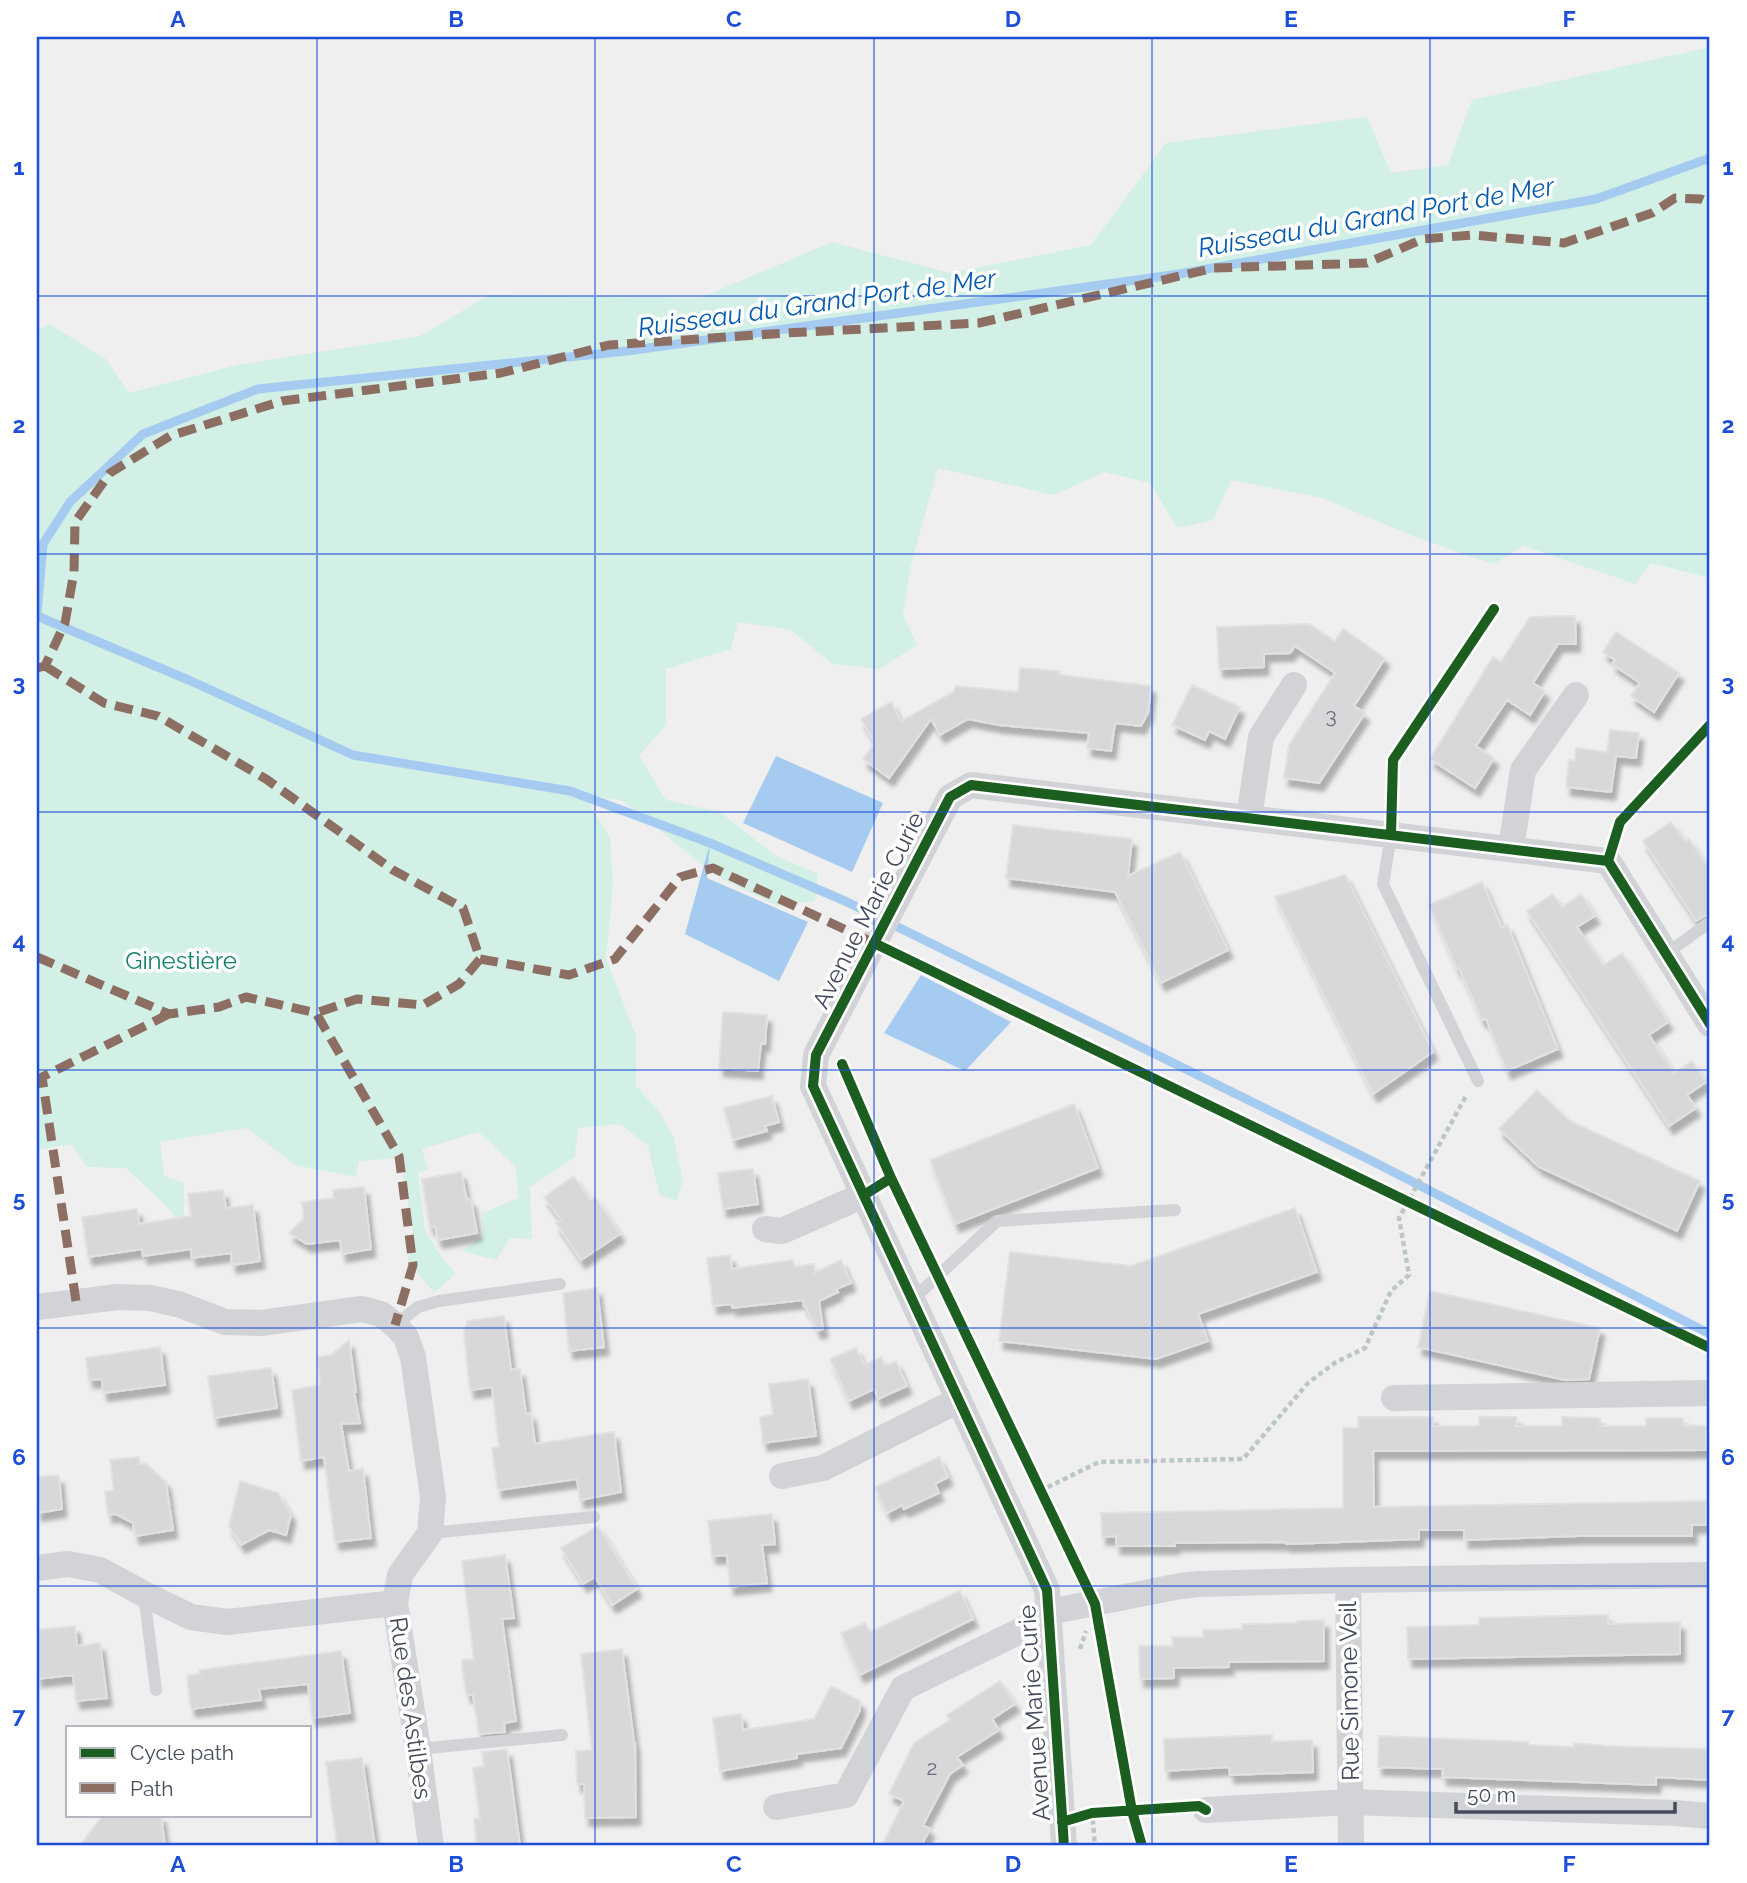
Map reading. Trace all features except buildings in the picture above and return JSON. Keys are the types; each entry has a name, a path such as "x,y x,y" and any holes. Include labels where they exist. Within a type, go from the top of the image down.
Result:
{"street":[{"path":"1249,818 1261,737 1294,685"},
{"path":"1511,849 1523,770 1576,695"},
{"name":"Avenue Marie Curie","path":"1063,1834 1047,1590 813,1086 816,1055 950,797 971,785 1608,861"},
{"path":"1608,861 1710,1024"},
{"path":"765,1229 782,1231 864,1195"},
{"path":"37,1307 118,1297 151,1298 181,1305 225,1322 261,1323 362,1309 381,1314 406,1337 413,1357 433,1497 430,1532"},
{"path":"1394,1398 1710,1393"},
{"path":"782,1476 823,1468 959,1400"},
{"name":"Rue des Astilbes","path":"430,1532 400,1575 395,1604 431,1846"},
{"path":"37,1568 68,1564 100,1570 191,1617 227,1622 395,1604"},
{"name":"Avenue Marie Curie","path":"1049,1612 1198,1584 1710,1575"},
{"name":"Rue Simone Veil","path":"1348,1580 1351,1846"},
{"path":"776,1807 846,1795 903,1688 1024,1629 1049,1612"},
{"path":"1350,1802 1710,1816"},
{"name":"Rue Simone Veil","path":"1206,1810 1350,1802"}],"lane":[{"path":"1391,835 1383,884 1478,1081"},
{"path":"1666,954 1710,922"},
{"path":"912,1300 996,1221 1175,1210"},
{"path":"395,1325 418,1307 439,1301 560,1284"},
{"path":"430,1532 594,1517"},
{"path":"144,1594 156,1690"},
{"path":"418,1749 562,1735"}],"path":[{"path":"1391,835 1392,760 1494,609"},
{"path":"1608,861 1620,822 1710,725"},
{"path":"875,941 1710,1348"},
{"path":"842,1064 891,1178"},
{"path":"1040,1491 1099,1462 1244,1459 1308,1382 1336,1362 1365,1348 1391,1291 1409,1275 1399,1218 1464,1098 1478,1081"},
{"path":"1063,1834 1092,1813 1199,1805 1206,1810"}],"green space":[{"name":"Ginestière","path":"1710,47 1710,578 1651,563 1635,584 1524,546 1493,564 1418,538 1322,498 1231,480 1213,520 1177,528 1150,483 1105,472 1053,495 938,468 911,564 903,615 917,645 880,669 832,664 791,630 738,622 731,649 666,669 666,725 639,756 666,800 720,812 775,855 818,874 815,901 778,906 718,877 623,801 583,794 610,838 613,885 606,958 636,1036 636,1086 659,1111 673,1136 683,1181 677,1200 660,1196 648,1146 620,1124 578,1128 575,1157 530,1187 532,1239 510,1238 496,1260 462,1251 483,1235 482,1213 518,1198 516,1167 479,1132 422,1149 428,1169 418,1173 425,1230 456,1274 434,1293 408,1261 413,1232 400,1158 359,1161 356,1177 295,1165 247,1128 160,1142 164,1176 184,1183 184,1216 177,1219 126,1168 87,1167 71,1144 37,1150 37,331 49,324 106,359 129,393 237,365 420,336 489,295 700,298 832,242 950,273 1091,245 1166,143 1367,117 1391,173 1448,165 1472,100"}],"water":[{"path":"776,756 883,803 852,872 743,823"},
{"path":"710,843 707,878 808,922 779,981 685,934"},
{"path":"921,975 1011,1022 965,1071 884,1033"}],"waterway":[{"name":"Ruisseau du Grand Port de Mer","path":"37,613 43,544 70,502 143,434 258,389 627,351 1179,274 1596,199 1710,158"},
{"path":"37,616 191,681 353,755 570,791 710,843 845,901 1372,1161 1710,1334"}],"marked path":[{"path":"37,668 45,666 65,623 74,572 75,522 110,473 170,436 282,401 501,373 609,345 979,323 1214,268 1367,263 1423,239 1472,235 1564,243 1652,213 1675,198 1701,199 1710,203"},
{"path":"45,666 104,703 158,716 266,779 393,870 463,908 480,959 459,984 423,1005 357,999 316,1013"},
{"path":"480,959 569,975 615,959 680,877 713,868 874,943"},
{"path":"37,957 169,1014 219,1007 246,997 316,1013 399,1156 413,1265 395,1325"},
{"path":"76,1301 42,1077 169,1014"}],"cycle path":[{"path":"1391,835 1393,760 1494,609"},
{"path":"1608,861 1620,822 1710,725"},
{"path":"1064,1846 1047,1590 813,1086 816,1055 950,797 971,785 1608,861 1710,1024"},
{"path":"874,943 1710,1348"},
{"path":"842,1064 891,1178"},
{"path":"864,1195 891,1178 1095,1604 1132,1811 1142,1846"},
{"path":"1062,1822 1092,1813 1199,1806 1206,1810"}]}
